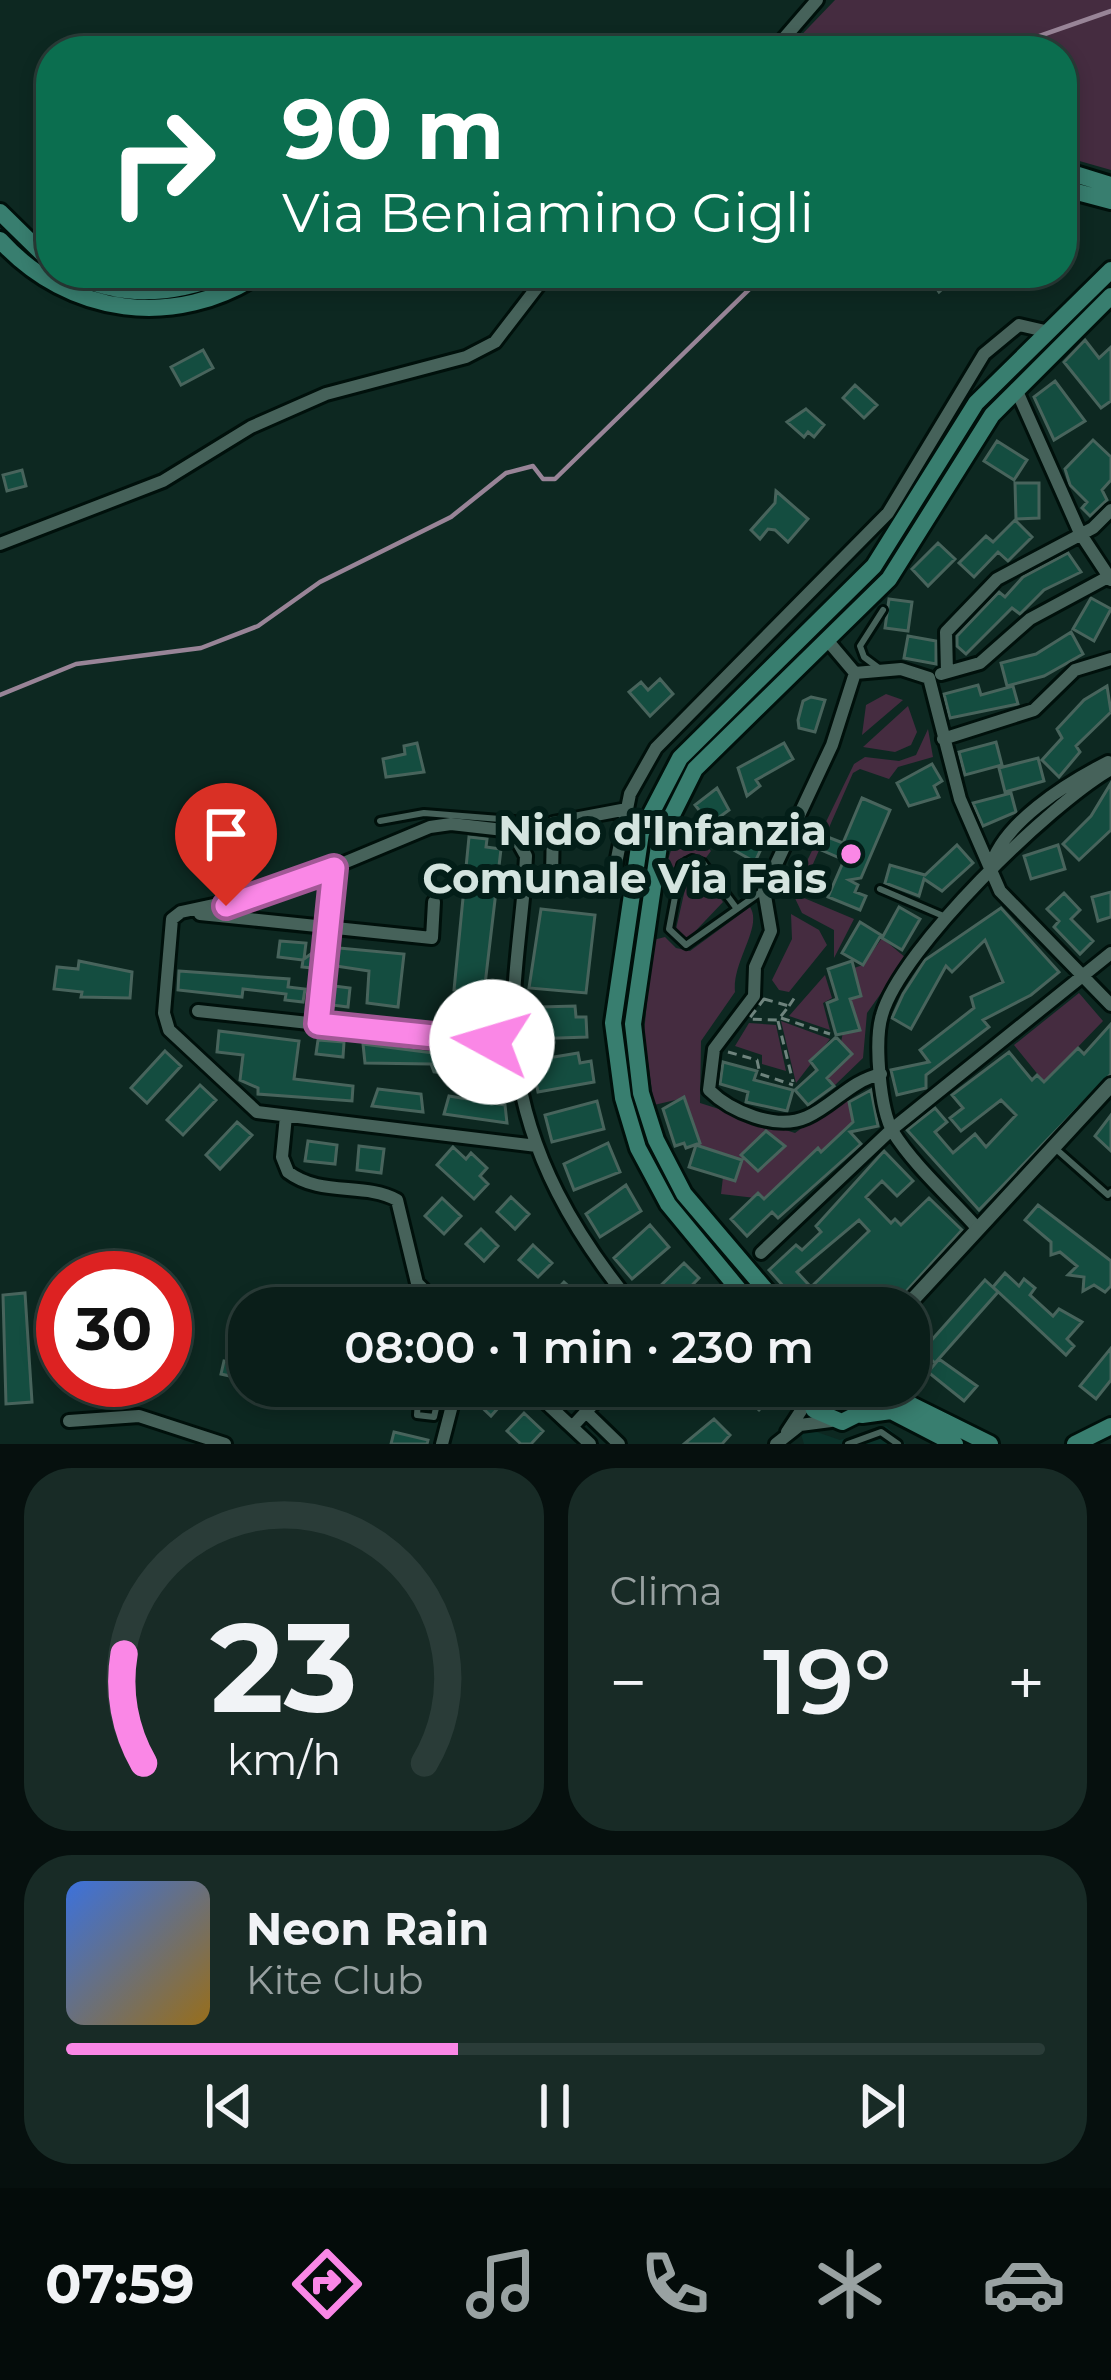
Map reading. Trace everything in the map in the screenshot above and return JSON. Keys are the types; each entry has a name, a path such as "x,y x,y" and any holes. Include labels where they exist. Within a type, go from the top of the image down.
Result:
{"main road":[{"path":"1077,179 1106,196"},
{"path":"0,212 36,247"},
{"path":"0,240 36,272"},
{"path":"763,1287 684,1194 641,1093 633,1024 650,883 676,799 720,741 828,641 901,563 992,415 1104,290 1111,266"},
{"path":"63,288 117,307 202,302 230,288"},
{"path":"106,288 165,288"},
{"path":"737,1287 668,1204 638,1148 622,1098 613,1023 621,884 680,758 874,566 976,403 1046,331 1104,290"},
{"path":"820,1407 832,1421 891,1411 955,1444"},
{"path":"862,1414 865,1407"},
{"path":"920,1407 990,1444"},
{"path":"1075,1444 1111,1426"}],"street":[{"path":"786,36 818,0"},
{"path":"0,544 163,481 251,428 326,394 466,358 495,342 536,288"},
{"path":"525,874 621,884 627,809 656,748 888,513 983,354 1019,325 1046,331"},
{"path":"855,673 880,669 928,678 980,663 1030,619 1110,579 1080,533 1016,389"},
{"path":"947,672 946,632 997,578 1080,533 1111,509"},
{"path":"828,641 855,673"},
{"path":"943,739 1034,710 1075,670 1111,659"},
{"path":"855,673 832,745 764,890 771,932 755,967 754,996 714,1049 709,1090 724,1105 792,1122 810,1116 860,1078 881,1074"},
{"path":"928,678 960,799 1000,891 1111,1005"},
{"path":"979,1229 891,1130 876,1044 882,1011 906,970 990,871 1111,765"},
{"path":"552,877 553,823 627,809"},
{"path":"537,1146 246,1107 169,1030 164,1013 172,920 181,912 242,902 430,827 505,828 517,834 526,856 515,1044 537,1146 588,1252 617,1287"},
{"path":"318,1024 334,868"},
{"path":"181,912 432,938 434,902"},
{"path":"761,1253 891,1130 1111,953"},
{"path":"198,1011 515,1044"},
{"path":"925,1287 1111,1084"},
{"path":"286,1115 282,1157 288,1172 321,1188 386,1193 397,1200 409,1260 422,1287"},
{"path":"442,1444 452,1407"},
{"path":"551,1407 590,1444"},
{"path":"572,1427 591,1407"},
{"path":"779,1441 799,1407"},
{"path":"586,1412 619,1444"},
{"path":"69,1421 139,1416 225,1444"},
{"path":"779,1441 800,1425 832,1421"}],"lane":[{"path":"880,669 864,657 860,646 883,610"},
{"path":"380,821 424,813 553,823"},
{"path":"737,909 703,863 692,859 681,865 669,929 680,943 692,944 764,890"},
{"path":"880,889 950,918"},
{"path":"1054,1147 1108,1196 1111,1192"},
{"path":"418,1407 417,1415 434,1417 436,1407"},
{"path":"848,1444 880,1432 898,1444"}],"path":[{"path":"714,1049 757,1060 760,1074 793,1085 780,1019 797,994"},
{"path":"789,1006 776,1007 764,999 749,1019 780,1019 830,1034"}],"shaded area":[{"path":"835,0 1111,0 1111,170 1077,160 1077,36 800,36"},
{"path":"886,694 903,700 862,735 866,705"},
{"path":"908,706 917,732 911,745 895,752 863,747"},
{"path":"928,729 933,757 898,767 889,779 860,769 853,773 802,889 804,898 854,919 834,958 834,930 802,913 792,892 854,764 865,757 899,761 916,755"},
{"path":"682,817 711,851 705,859 684,856 661,881"},
{"path":"695,862 723,902 685,942 676,929 688,876 684,869"},
{"path":"750,907 753,924 735,992 701,1041 700,1103 795,1133 847,1095 854,1124 821,1152 817,1149 764,1199 721,1194 723,1177 735,1181 739,1169 700,1146 684,1098 654,1105 644,1033 653,940 665,937 676,948 690,951"},
{"path":"791,914 819,930 827,945 789,992 779,990 772,980 792,939"},
{"path":"882,938 906,958 867,1013 863,1058 834,1086 827,1078 852,1055 841,1042 850,999 861,995 854,968 863,965"},
{"path":"825,975 832,998 823,1003 830,1030 789,1016"},
{"path":"1079,993 1103,1021 1044,1082 1014,1045"},
{"path":"781,1021 830,1039 796,1083"},
{"path":"749,1023 776,1025 786,1071 762,1064 762,1055 735,1046"},
{"path":"886,1426 906,1444 804,1444 801,1434 811,1430 840,1440"}],"building":[{"path":"1085,340 1099,358 1111,347 1111,401 1101,408 1064,362"},
{"path":"203,350 213,368 181,385 171,367"},
{"path":"1055,381 1085,421 1054,440 1034,397"},
{"path":"855,385 877,405 864,418 843,398"},
{"path":"806,409 824,425 814,437 808,432 804,437 787,422"},
{"path":"1093,440 1111,457 1111,480 1102,490 1107,500 1090,516 1082,508 1087,502 1070,485 1065,469"},
{"path":"997,441 1027,460 1014,480 984,461"},
{"path":"22,470 26,486 7,491 3,475"},
{"path":"1015,483 1039,483 1039,518 1016,519"},
{"path":"776,491 808,519 788,542 775,530 768,529 760,539 751,530 775,503"},
{"path":"1015,520 1032,537 1008,561 998,552 974,577 959,563 986,536 993,542"},
{"path":"938,543 955,559 928,586 912,569"},
{"path":"1068,553 1081,572 1044,590 1020,614 1012,608 966,654 957,646 957,636 999,592 1005,597 1023,577"},
{"path":"1091,598 1111,609 1094,641 1073,629"},
{"path":"889,599 912,602 908,631 885,628"},
{"path":"1071,632 1083,654 1044,676 1007,686 1001,663 1036,654"},
{"path":"908,636 936,641 936,664 904,658"},
{"path":"660,679 673,694 650,716 629,692 641,682 648,690"},
{"path":"978,685 981,695 1013,686 1018,704 950,718 944,694"},
{"path":"1107,686 1111,712 1076,746 1080,752 1059,777 1042,760 1062,738 1057,729 1084,700"},
{"path":"811,697 825,700 815,732 799,728 798,720 803,701"},
{"path":"996,742 1002,765 965,775 959,752"},
{"path":"417,743 424,772 386,777 383,759 405,754 404,746"},
{"path":"784,743 793,759 756,780 760,786 747,796 738,768"},
{"path":"1038,758 1044,781 1005,792 999,768"},
{"path":"932,764 942,781 934,786 939,797 909,806 897,783"},
{"path":"1111,783 1111,830 1079,860 1063,844 1091,816"},
{"path":"717,788 729,810 710,824 695,805"},
{"path":"1011,793 1016,812 983,826 973,803"},
{"name":"Nido d'Infanzia Comunale Via Fais","path":"862,798 890,810 861,878 849,880 858,885 855,892 866,896 860,910 828,897 844,860 819,849 825,836 843,843"},
{"path":"742,820 762,847 755,862 723,844"},
{"path":"469,837 487,839 486,847 501,849 484,993 454,990"},
{"path":"957,845 973,863 942,891 924,879 919,896 885,883 890,865 925,875"},
{"path":"1058,845 1065,869 1031,879 1024,856"},
{"path":"1111,892 1111,917 1098,921 1092,897"},
{"path":"1064,893 1080,910 1071,919 1093,941 1080,954 1054,927 1059,921 1047,909"},
{"path":"899,907 920,919 902,950 882,938"},
{"path":"1001,908 1059,972 1031,995 983,1020 989,1027 926,1075 926,1088 897,1095 891,1070 929,1062 920,1050 974,1008 971,997 1003,982 985,940 952,972 946,966 911,1029 892,1018 903,994 925,960"},
{"path":"541,909 595,915 586,993 529,988"},
{"path":"860,922 881,935 863,965 842,953"},
{"path":"280,941 306,943 304,959 315,951 313,968 302,967 303,960 278,957"},
{"path":"339,948 404,954 398,1007 367,1003 369,971 336,966"},
{"path":"79,961 132,972 130,998 81,997 82,992 54,989 57,967 78,969"},
{"path":"852,961 861,996 850,999 860,1030 836,1035 827,1003 837,999 828,969"},
{"path":"179,971 289,979 288,987 305,989 303,1002 285,1000 286,994 243,989 242,997 178,990"},
{"path":"334,986 350,988 348,1007 332,1005"},
{"path":"575,1006 576,1017 586,1017 587,1037 530,1039 529,1022 542,1022 541,1007"},
{"path":"1111,1024 1111,1074 979,1210 907,1130 935,1108 947,1122 935,1132 953,1153 975,1134 986,1147 1016,1115 1001,1100 961,1131 950,1118 963,1108 952,1095 1009,1052 1032,1080 1037,1075 1044,1082 1078,1048 1084,1054"},
{"path":"219,1031 299,1041 294,1079 353,1086 352,1101 258,1094 258,1088 240,1080 243,1055 217,1052"},
{"path":"836,1037 852,1054 827,1078 834,1086 808,1105 795,1090 817,1070 810,1061"},
{"path":"318,1040 344,1042 343,1057 316,1054"},
{"path":"363,1044 496,1061 494,1075 489,1079 434,1072 431,1064 365,1063"},
{"path":"165,1051 181,1066 147,1103 131,1088"},
{"path":"578,1053 580,1063 591,1061 594,1082 538,1092 534,1072 544,1070 542,1059"},
{"path":"723,1062 757,1071 754,1080 793,1090 787,1111 746,1102 748,1092 720,1084"},
{"path":"200,1085 216,1100 183,1135 167,1120"},
{"path":"378,1089 421,1094 423,1112 372,1106"},
{"path":"871,1090 878,1126 850,1132 861,1144 778,1218 772,1212 747,1236 731,1219 758,1193 764,1199 818,1148 821,1152 853,1122 849,1102"},
{"path":"449,1096 505,1105 507,1123 444,1114"},
{"path":"684,1097 700,1143 686,1148 684,1143 675,1146 663,1109"},
{"path":"597,1101 604,1129 552,1142 545,1115"},
{"path":"1111,1115 1111,1151 1095,1136"},
{"path":"237,1122 252,1135 220,1169 206,1155"},
{"path":"766,1131 785,1146 758,1171 741,1155"},
{"path":"308,1141 337,1145 335,1164 305,1161"},
{"path":"608,1143 620,1172 574,1190 564,1164"},
{"path":"696,1145 742,1160 735,1181 689,1167"},
{"path":"359,1146 384,1149 381,1173 357,1170"},
{"path":"453,1147 466,1159 471,1153 487,1168 480,1176 488,1184 474,1199 437,1165"},
{"path":"884,1151 913,1181 897,1196 882,1181 866,1197 891,1223 895,1219 901,1225 929,1198 962,1230 910,1287 811,1287 869,1231 859,1220 797,1272 808,1284 784,1287 769,1270 796,1245 802,1250 821,1232 816,1226"},
{"path":"626,1185 641,1211 600,1237 586,1214"},
{"path":"511,1197 529,1214 515,1229 497,1212"},
{"path":"442,1198 461,1216 444,1234 425,1216"},
{"path":"1038,1205 1111,1261 1111,1286 1105,1292 1094,1285 1083,1291 1084,1277 1068,1275 1077,1266 1060,1252 1051,1255 1051,1242 1025,1220"},
{"path":"650,1225 669,1247 632,1279 614,1258"},
{"path":"481,1229 498,1246 484,1261 466,1244"},
{"path":"533,1245 552,1263 538,1277 519,1260"},
{"path":"684,1263 699,1278 690,1287 659,1287"},
{"path":"1005,1273 1019,1286 1024,1279 1035,1288 1030,1295 1053,1316 1059,1309 1082,1322 1067,1339 1074,1346 1066,1355 993,1287"},
{"path":"985,1280 998,1292 935,1363 930,1358 930,1342"},
{"path":"25,1293 32,1402 6,1404 3,1295"},
{"path":"1111,1348 1111,1380 1096,1399 1080,1386"},
{"path":"939,1359 977,1386 964,1401 930,1370"},
{"path":"524,1413 543,1431 531,1444 521,1444 507,1431"},
{"path":"714,1419 730,1435 722,1444 684,1444"},
{"path":"394,1432 428,1440 427,1444 391,1444"}],"waterway":[{"path":"1039,36 1111,11"},
{"path":"0,695 76,664 201,648 258,626 320,582 451,517 506,473 533,466 543,479 555,479 751,288"}],"place":[{"name":"Nido d'Infanzia Comunale Via Fais","path":"851,854"}],"route":[{"path":"226,906 334,868 318,1024 492,1042"}]}
